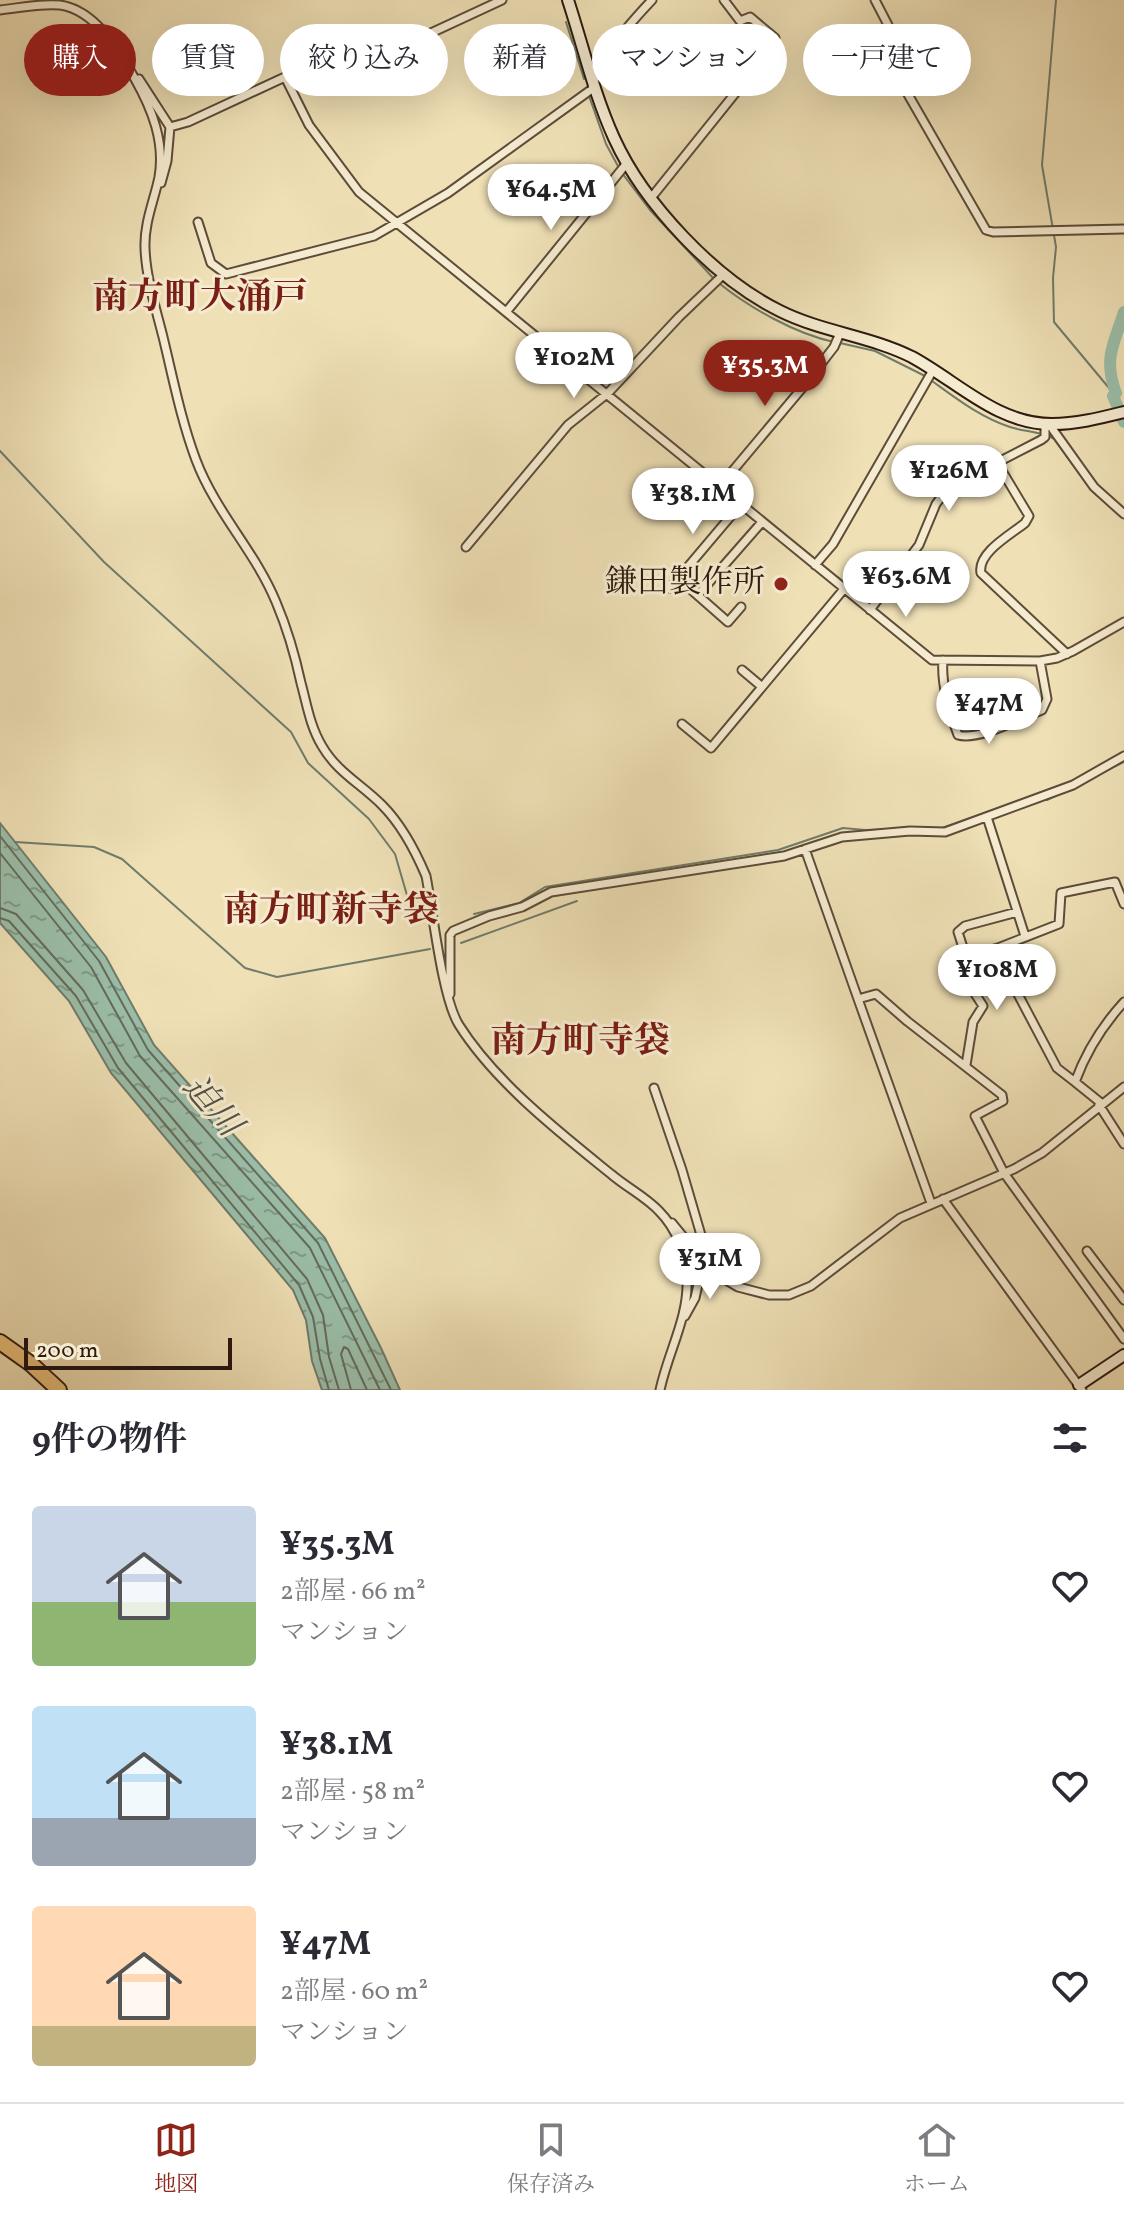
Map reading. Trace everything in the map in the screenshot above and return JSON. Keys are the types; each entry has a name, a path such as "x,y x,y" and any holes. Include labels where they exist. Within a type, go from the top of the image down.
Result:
{"highway":[{"path":"0,1342 31,1364 59,1390"}],"street":[{"path":"448,25 502,0"},
{"path":"568,0 592,76"},
{"path":"632,24 652,0"},
{"path":"651,198 774,45 775,38 750,17 740,21 736,19 724,0"},
{"path":"875,0 888,25 898,77 986,230 1124,229"},
{"path":"0,10 49,5 79,10 96,24"},
{"path":"136,77 153,97 170,127 164,175 154,194"},
{"path":"170,127 188,122 280,79"},
{"path":"136,81 159,137 160,164 145,236 148,271 186,432 222,516 262,574 275,599 293,648 310,721 320,744 338,769 389,812 418,858 426,876 454,1016 485,1060 559,1131 659,1211 699,1256 702,1267 695,1298 682,1322 660,1390"},
{"path":"198,222 211,263 226,274 374,236 448,193 592,89"},
{"path":"294,96 309,125 351,184 932,660 1040,661 1067,654 1124,622"},
{"path":"599,96 623,168 700,254 718,279 838,339 899,352 930,376 1002,414 1046,429 1094,487 1124,514"},
{"path":"507,311 623,168"},
{"path":"466,547 568,425 608,393 718,279"},
{"path":"720,486 838,339"},
{"path":"815,565 833,544 930,376"},
{"path":"870,610 919,545 936,504 948,488 1046,429 1120,413"},
{"path":"996,461 1029,516 1025,523 985,556 980,569 993,587 1067,654"},
{"path":"670,588 741,504"},
{"path":"698,595 762,522"},
{"path":"678,578 728,622 741,607"},
{"path":"682,724 711,748 844,589"},
{"path":"943,660 942,672 953,725 958,735 963,737 1042,710 1047,699 1040,661"},
{"path":"742,670 761,686"},
{"path":"449,998 452,989 450,935 456,928 522,907 551,892 784,856 856,836 910,831 945,832 1073,785 1124,756"},
{"path":"987,817 1025,936"},
{"path":"805,849 931,1203"},
{"path":"966,1065 973,1022 983,1006 959,969 994,949 1059,924 1061,893 1115,882 1124,904"},
{"path":"968,963 958,932 965,926 1017,912"},
{"path":"994,949 1057,1068 1100,1104 1124,1144"},
{"path":"858,999 876,994 1002,1095 1003,1101 975,1116 1004,1173 1124,1339"},
{"path":"1075,1082 1084,1057 1102,1028 1124,1002"},
{"path":"654,1088 713,1270 724,1281 769,1295 796,1293 811,1286 900,1218 1004,1173 1049,1148 1124,1087"},
{"path":"943,1199 1080,1387 1124,1355"},
{"path":"659,1211 676,1236 685,1261 686,1299 682,1322"},
{"path":"1087,1251 1124,1300"},
{"path":"702,1267 713,1270"}],"water":[{"name":"迫川","path":"0,823 106,957 154,1045 325,1238 400,1390 322,1390 312,1361 306,1320 293,1290 111,1073 69,1001 0,923"}],"waterway":[{"path":"1056,0 1042,165 1056,247 1054,322 1113,396"},
{"path":"566,22 584,79"},
{"path":"589,96 606,144 619,168"},
{"path":"622,173 650,210 715,280"},
{"path":"720,284 774,319 834,342"},
{"path":"1124,312 1110,360 1116,393 1113,396 1124,422"},
{"path":"840,343 875,351 927,377"},
{"path":"932,381 989,418 1054,439 1093,492 1124,518"},
{"path":"0,451 104,562 291,732 308,763 369,819 395,854 411,909 423,916"},
{"path":"1047,800 1124,762"},
{"path":"474,914 519,903 545,887 778,850 843,828 942,828 1042,793"},
{"path":"15,842 94,847 122,859 245,968 277,977 430,949"},
{"path":"461,943 577,901"}],"place":[{"name":"鎌田製作所","path":"781,584"}],"district":[{"name":"南方町大涌戸","path":"200,299"},
{"name":"南方町新寺袋","path":"331,912"},
{"name":"南方町寺袋","path":"580,1043"}]}
